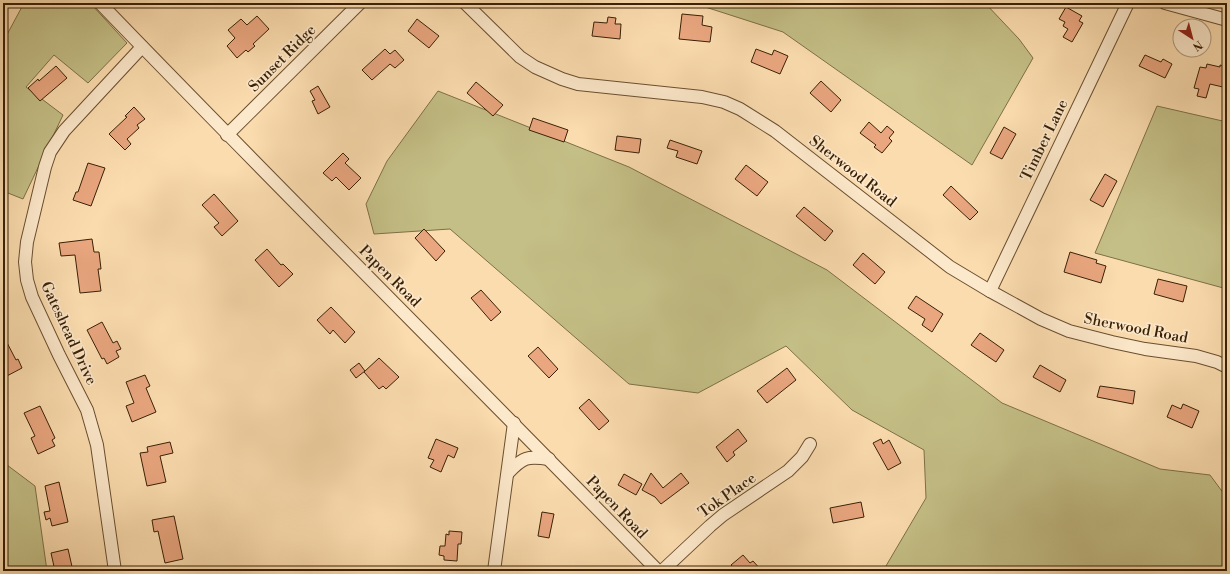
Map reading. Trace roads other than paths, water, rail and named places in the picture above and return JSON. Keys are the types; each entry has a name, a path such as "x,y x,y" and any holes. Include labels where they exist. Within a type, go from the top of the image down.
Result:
{"street":[{"name":"Papen Road","path":"100,3 227,135 514,423 658,571"},
{"name":"Sunset Ridge","path":"227,135 360,3"},
{"name":"Sherwood Road","path":"465,3 520,57 535,67 562,79 578,84 702,97 724,102 740,109 775,131 950,267 1041,319 1069,331 1118,344 1196,356 1217,362 1227,367"},
{"name":"Timber Lane","path":"990,291 1128,3"},
{"path":"1165,3 1227,20"},
{"name":"Gateshead Drive","path":"115,571 98,446 93,427 88,410 59,355 32,297 27,280 25,262 27,242 45,166 50,152 64,131 142,47"},
{"path":"494,571 514,423"},
{"name":"Tok Place","path":"662,571 719,518 788,472 802,457 810,444"},
{"path":"508,473 517,464 530,457 549,459"}]}
